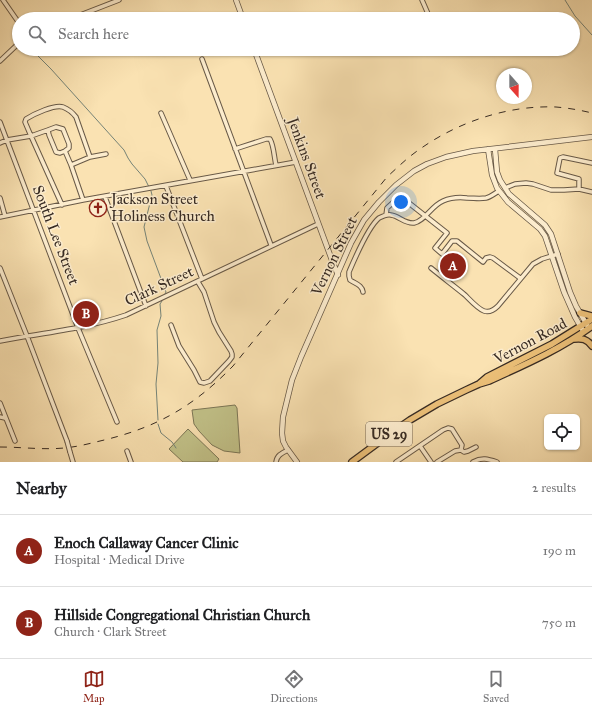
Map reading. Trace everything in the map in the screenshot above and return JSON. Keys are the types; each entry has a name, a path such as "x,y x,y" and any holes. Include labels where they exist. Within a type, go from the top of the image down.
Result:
{"main road":[{"path":"580,313 592,316"},
{"name":"Vernon Road","path":"352,462 394,430 437,404 546,354 572,340 587,328 592,319"},
{"name":"Vernon Road","path":"479,384 487,377 587,328"},
{"path":"572,340 585,340 592,346"}],"street":[{"path":"3,0 12,13"},
{"path":"107,0 112,3"},
{"path":"88,12 119,0"},
{"path":"236,0 240,12"},
{"path":"422,0 427,12"},
{"path":"0,61 12,50"},
{"name":"Jenkins Street","path":"257,56 338,275"},
{"path":"202,59 271,245"},
{"path":"62,205 25,122 26,119 58,106 64,107 76,117 90,157"},
{"path":"161,113 190,180"},
{"name":"South Lee Street","path":"0,122 78,328 117,422"},
{"path":"0,143 7,140 31,136 56,127 63,129 69,144 69,148 60,153 56,152 48,130"},
{"name":"Vernon Street","path":"297,462 284,444 282,437 282,425 292,380 324,302 352,243 364,220 379,202 396,185 414,171 440,159 460,153 592,137"},
{"path":"235,150 270,139 276,165"},
{"path":"488,149 495,184 508,202 542,231 547,240 564,292 575,317 587,328"},
{"path":"494,149 497,172 509,194 545,225 551,234 570,292 587,328 592,346"},
{"path":"65,151 83,200"},
{"path":"71,165 90,157 106,154"},
{"path":"579,189 579,179 557,173 560,158 563,157 592,163"},
{"path":"0,217 83,200 166,186 190,180 296,162"},
{"path":"363,292 360,285 350,280 349,272 370,230 378,220 386,215 395,216 411,223 418,222 435,206 444,201 457,198 486,198 505,188 523,183 533,184 547,190 555,191 579,189 592,192"},
{"path":"166,186 214,322 231,351 232,357 210,381 204,383 200,382 179,346 171,325"},
{"path":"386,215 387,208 400,196 447,233 435,248 442,254 452,241 457,241 483,262 486,258 494,258 520,278"},
{"path":"105,197 146,306"},
{"path":"0,198 5,216"},
{"name":"Clark Street","path":"0,341 78,328 113,320 146,306 271,245 318,224"},
{"path":"431,268 473,303 484,311 489,311 495,309 533,264 558,254"},
{"path":"0,268 27,336 73,462"},
{"path":"0,403 15,441"},
{"path":"0,417 6,419"},
{"path":"396,462 448,428 452,429 462,445 461,450"},
{"path":"420,446 431,462"},
{"path":"437,462 455,451 461,450 464,452 476,447"},
{"path":"276,462 279,455 288,450"},
{"path":"127,451 131,462"},
{"path":"473,462 482,459 497,462"}],"green space":[{"path":"235,405 237,408 240,453 224,451 212,445 194,424 192,410"},
{"path":"188,429 219,459 217,462 183,462 169,449"}],"waterway":[{"path":"565,0 572,12"},
{"path":"580,22 592,35"},
{"path":"38,56 124,150 132,164 145,179 149,187"},
{"path":"151,191 152,195 144,227 147,241 166,292 165,294"},
{"path":"158,420 156,384 158,363 157,330 161,316 160,304 162,301"},
{"path":"158,424 161,433 172,442 176,448"}],"railway":[{"path":"0,447 48,449 78,446 139,430 172,414 203,393 233,366 387,177 416,152 435,139 467,123 502,112 538,107 556,107 592,113"}],"place":[{"name":"Jackson Street Holiness Church","path":"98,208"},
{"name":"Enoch Callaway Cancer Clinic","path":"453,266"},
{"name":"Hillside Congregational Christian Church","path":"86,314"}]}
